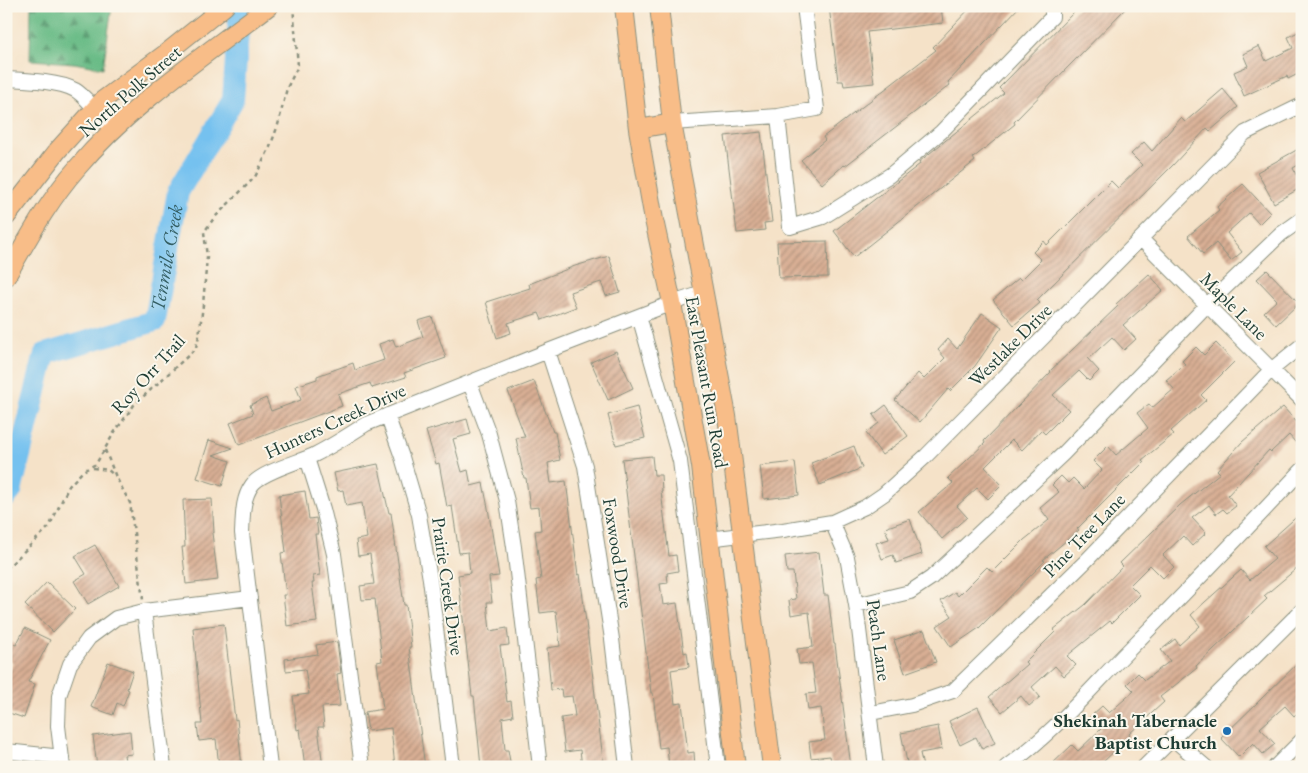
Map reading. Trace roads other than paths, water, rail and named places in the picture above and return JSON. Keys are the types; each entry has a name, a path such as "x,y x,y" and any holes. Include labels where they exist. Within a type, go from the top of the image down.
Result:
{"main road":[{"name":"North Polk Street","path":"6,217 58,150 102,100 165,54 225,6"},
{"name":"North Polk Street","path":"6,277 46,209 76,169 113,130 149,98 269,6"},
{"name":"East Pleasant Run Road","path":"624,6 638,128 649,195 672,303 701,466 736,767"},
{"name":"East Pleasant Run Road","path":"659,6 672,123 727,416 772,767"},
{"path":"638,128 672,123"}],"street":[{"path":"672,123 778,116 817,109 804,6"},
{"path":"778,116 790,227 823,217 890,175 941,132 1052,17 1052,6"},
{"path":"6,79 43,82 76,90 86,98 113,130"},
{"name":"Westlake Drive","path":"708,539 832,522 865,506 884,494 919,463 1245,133 1302,105"},
{"path":"856,605 910,592 931,578 1063,454 1207,305 1281,234 1302,219"},
{"name":"Maple Lane","path":"1141,239 1302,400"},
{"name":"Hunters Creek Drive","path":"270,767 242,533 245,497 253,483 262,476 307,458 366,424 548,351 703,293"},
{"path":"639,316 680,461 718,767"},
{"name":"Pine Tree Lane","path":"871,712 912,705 953,691 1084,563 1271,370 1302,345"},
{"name":"Foxwood Drive","path":"548,351 585,466 612,639 627,767"},
{"path":"470,383 489,434 506,501 514,547 540,767"},
{"name":"Prairie Creek Drive","path":"388,415 419,515 430,579 454,767"},
{"path":"307,458 334,554 362,767"},
{"path":"1006,767 1027,752 1060,721 1211,567 1302,470"},
{"name":"Peach Lane","path":"832,522 847,557 856,605 871,712 876,767"},
{"path":"6,751 62,762 58,726 59,696 70,664 89,638 116,618 144,612 250,598"},
{"path":"1144,767 1302,610"},
{"path":"144,612 164,767"},
{"path":"1172,738 1206,767"},
{"path":"1275,767 1302,740"}],"waterway":[{"name":"Tenmile Creek","path":"6,497 11,491 45,354 155,321 178,192 233,100 240,6"}],"place":[{"name":"Shekinah Tabernacle Baptist Church","path":"1227,731"}]}
